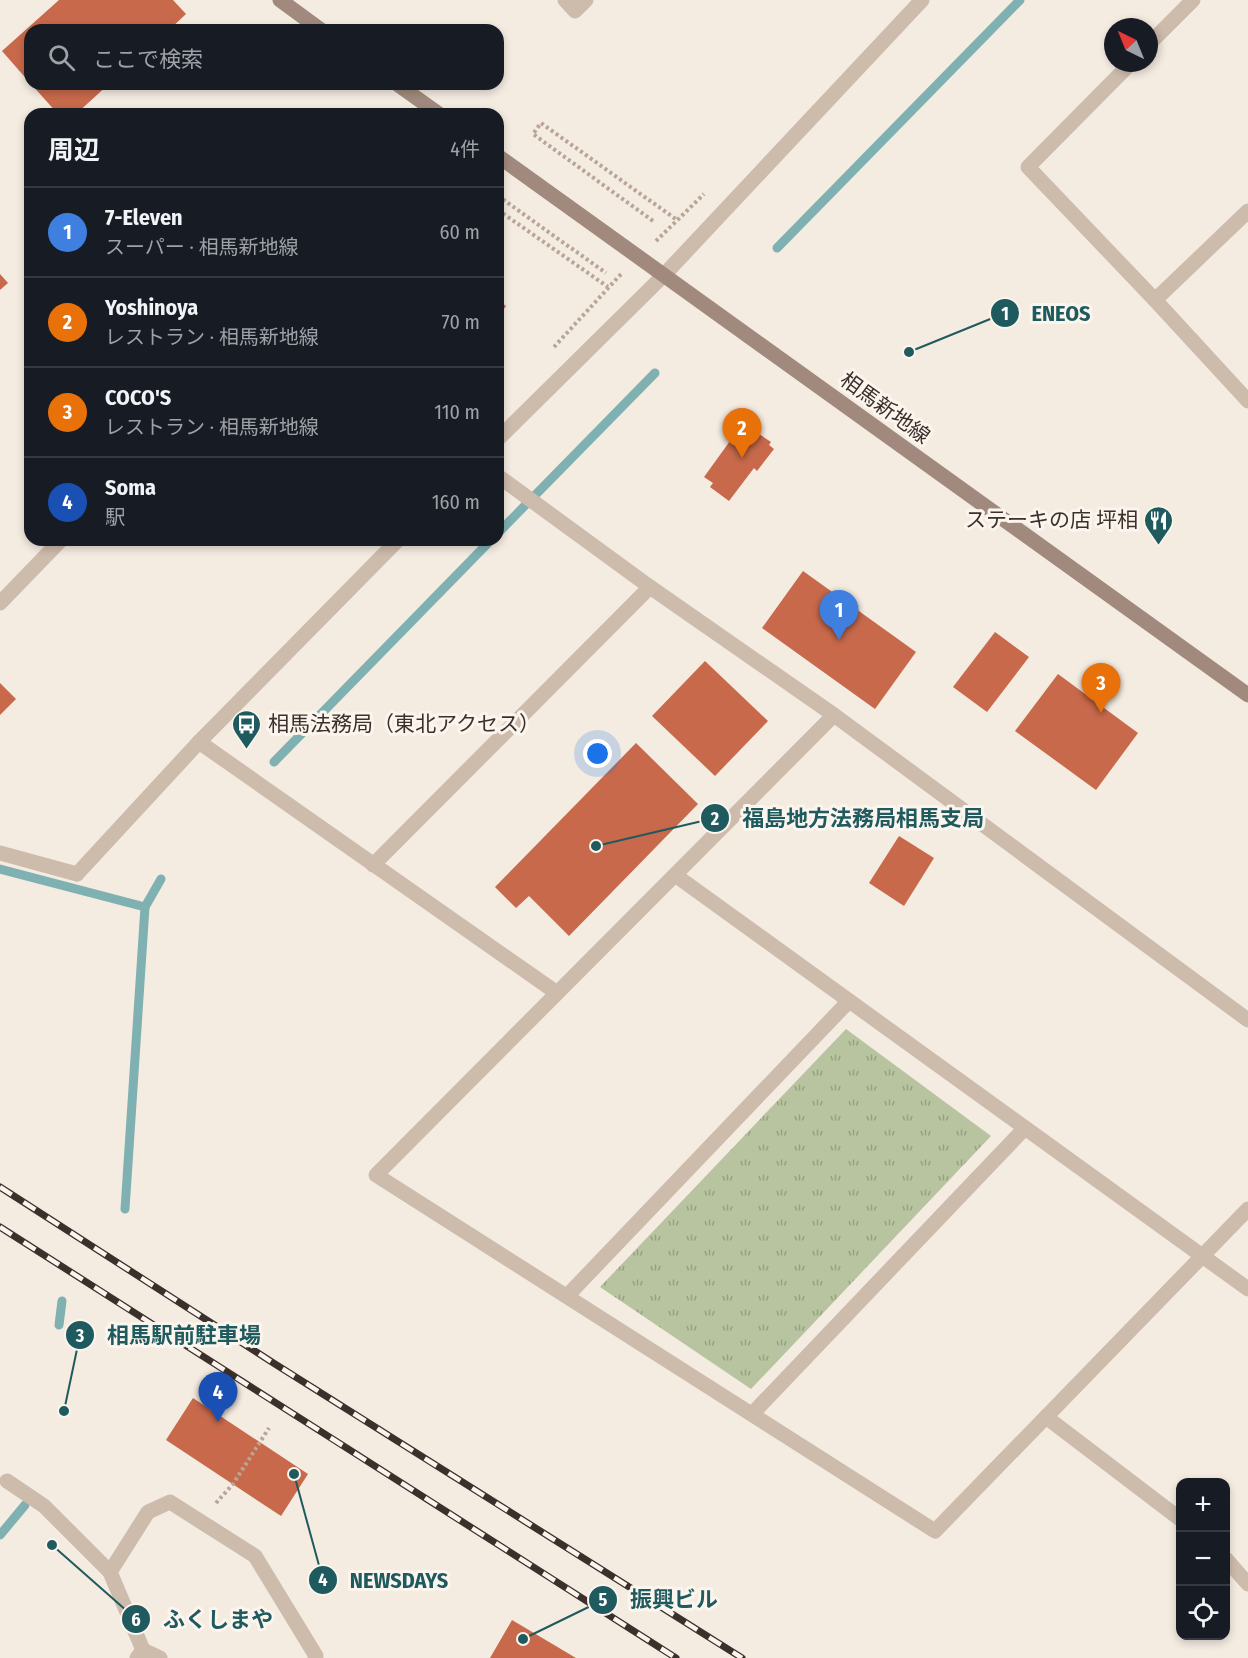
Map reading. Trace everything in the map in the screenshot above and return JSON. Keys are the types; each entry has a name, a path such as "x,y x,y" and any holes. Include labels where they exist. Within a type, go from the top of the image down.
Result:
{"main road":[{"path":"280,0 313,24"},
{"path":"405,90 431,108"},
{"name":"相馬新地線","path":"504,160 1248,695"}],"street":[{"path":"565,0 575,11 586,0"},
{"path":"504,433 664,275 922,0"},
{"path":"1158,33 1182,4"},
{"path":"1122,72 1028,167 1248,400"},
{"path":"1155,300 1248,211"},
{"path":"504,481 650,587 834,715 1248,1020"},
{"path":"0,603 55,546"},
{"path":"0,853 77,874 199,742 392,546"},
{"path":"373,865 650,587"},
{"path":"834,715 376,1175 935,1531 1248,1209"},
{"path":"199,742 556,993"},
{"path":"675,875 1248,1289"},
{"path":"567,1296 849,1001"},
{"path":"752,1414 1025,1128"},
{"path":"1046,1417 1176,1516"},
{"path":"2,1483 45,1506 110,1572 140,1654 160,1658"},
{"path":"110,1572 148,1512 170,1502 255,1556 317,1657"},
{"path":"1230,1564 1248,1584"}],"path":[{"path":"653,221 533,134 541,123 677,220"},
{"path":"504,200 606,273"},
{"path":"504,214 608,287 554,347"},
{"path":"233,1484 270,1428"}],"green space":[{"path":"846,1029 991,1136 751,1389 600,1287"}],"building":[{"path":"59,0 173,0 186,14 175,24 32,24"},
{"path":"24,31 24,76 2,51"},
{"path":"36,90 102,90 83,108 53,108"},
{"path":"0,274 8,283 0,290"},
{"path":"743,423 771,442 769,445 774,449 757,471 754,468 729,501 710,487 713,483 704,477"},
{"path":"803,571 916,652 875,709 762,628"},
{"path":"995,632 1029,657 987,712 953,687"},
{"path":"705,661 768,721 715,776 652,716"},
{"path":"1058,674 1138,733 1096,790 1015,731"},
{"path":"0,683 16,699 0,715"},
{"path":"636,743 698,804 569,936 529,896 516,908 495,887"},
{"path":"899,836 934,858 904,906 869,883"},
{"path":"193,1398 308,1474 281,1516 166,1440"},
{"path":"512,1620 576,1658 490,1658"}],"waterway":[{"path":"777,248 1020,0"},
{"path":"504,527 655,373"},
{"path":"274,762 485,546"},
{"path":"0,869 145,907"},
{"path":"125,1209 145,907 161,879"},
{"path":"59,1325 62,1301"},
{"path":"0,1535 25,1505"}],"railway":[{"path":"0,1187 275,1364 742,1658"},
{"path":"0,1227 676,1658"}],"place":[{"name":"ENEOS","path":"909,352"},
{"name":"Yoshinoya","path":"742,458"},
{"name":"ステーキの店 坪相","path":"1159,546"},
{"name":"7-Eleven","path":"839,640"},
{"name":"COCO'S","path":"1101,713"},
{"name":"相馬法務局（東北アクセス）","path":"247,750"},
{"name":"福島地方法務局相馬支局","path":"596,846"},
{"name":"相馬駅前駐車場","path":"64,1411"},
{"name":"Soma","path":"218,1422"},
{"name":"NEWSDAYS","path":"294,1474"},
{"name":"ふくしまや","path":"52,1545"},
{"name":"振興ビル","path":"523,1639"}]}
